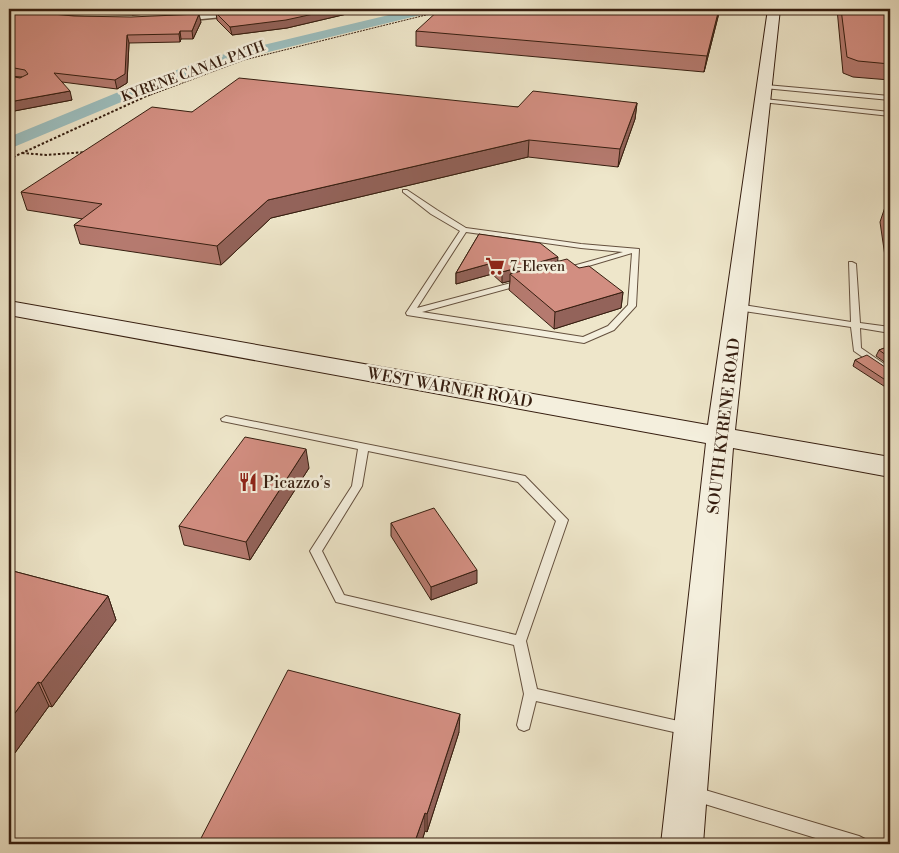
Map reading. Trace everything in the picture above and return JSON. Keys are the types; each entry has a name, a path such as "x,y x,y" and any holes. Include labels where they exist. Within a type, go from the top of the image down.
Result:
{"main road":[{"name":"SOUTH KYRENE ROAD","path":"682,844 721,436 765,94 774,9"},
{"name":"WEST WARNER ROAD","path":"9,308 890,467"}],"street":[{"path":"163,19 198,18 273,9"},
{"path":"9,12 18,11"}],"lane":[{"path":"765,94 890,98"},
{"path":"765,94 890,114"},
{"path":"405,191 434,212 464,230 581,246 636,251"},
{"path":"410,313 464,230"},
{"path":"551,274 636,251"},
{"path":"410,313 584,340 611,328 632,306 636,251"},
{"path":"852,264 856,349 890,372"},
{"path":"410,313 532,280"},
{"path":"737,307 890,330"},
{"path":"226,419 521,479 562,520 520,641 531,694 524,725"},
{"path":"364,447 357,486 316,551 340,599 520,641"},
{"path":"531,694 693,730"},
{"path":"687,791 859,844"}],"path":[{"name":"KYRENE CANAL PATH","path":"9,159 149,95 244,60 442,11"},
{"path":"22,153 35,156 88,152"}],"building":[{"path":"252,9 336,9 286,20 230,27 216,13"},
{"path":"440,9 568,9 610,12 611,9 719,9 707,56 416,31"},
{"path":"841,9 890,9 890,64 858,61 847,57"},
{"path":"9,10 74,16 131,17 199,14 192,31 180,31 179,34 127,35 125,74 115,80 54,73 70,91 9,102 9,76 20,78 28,74 25,70 9,67"},
{"path":"239,78 518,107 533,91 637,103 620,149 529,140 268,200 217,246 74,225 102,204 21,192 152,107 192,112"},
{"path":"885,207 890,207 890,243"},
{"path":"479,234 540,243 558,257 502,272 492,263 456,273"},
{"path":"567,259 579,268 589,266 623,292 555,312 510,274"},
{"path":"890,346 890,358 879,350"},
{"path":"867,355 890,370 890,383 855,360"},
{"path":"245,437 306,449 246,542 179,526"},
{"path":"434,508 477,570 431,587 391,523"},
{"path":"9,570 108,596 9,721"},
{"path":"288,670 460,714 427,814 425,813 414,844 198,844"}],"waterway":[{"path":"9,144 144,87 218,60 429,9"}],"place":[{"name":"7-Eleven","path":"495,266"},
{"name":"Picazzo’s","path":"248,482"}]}
